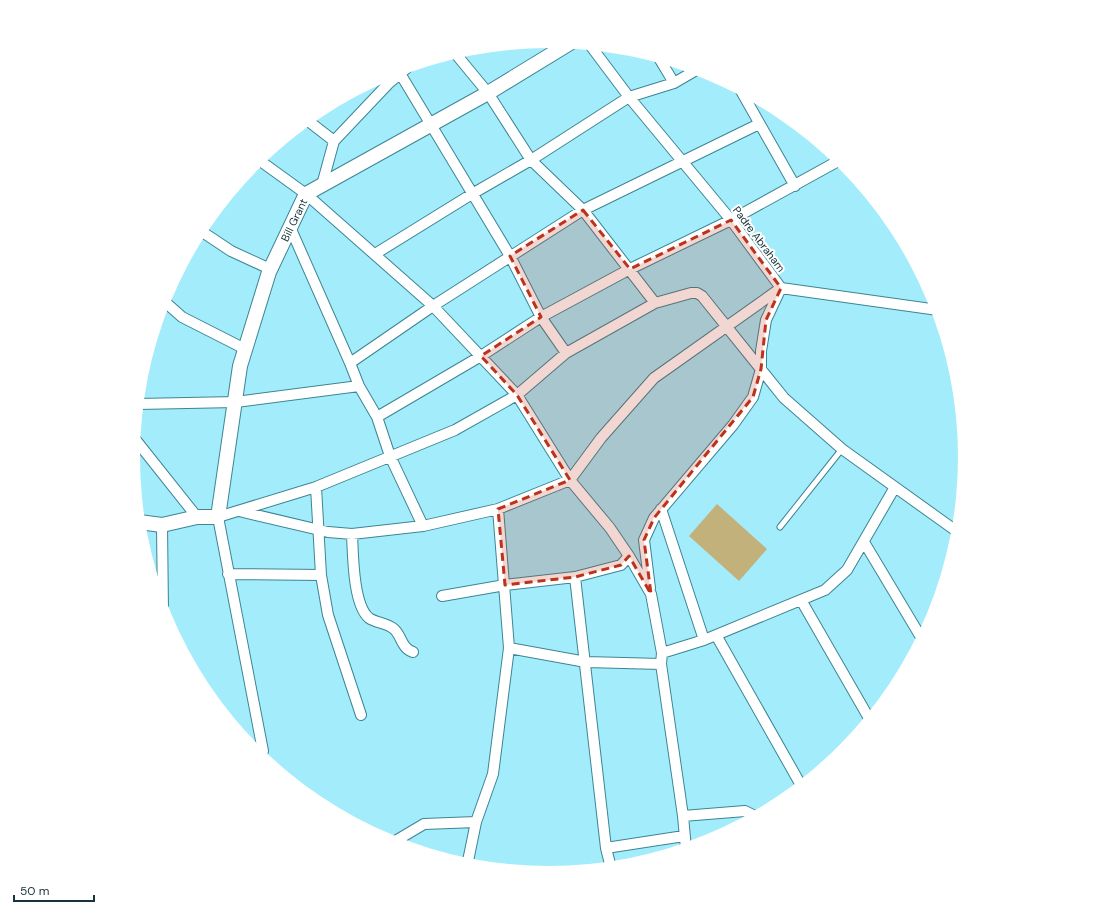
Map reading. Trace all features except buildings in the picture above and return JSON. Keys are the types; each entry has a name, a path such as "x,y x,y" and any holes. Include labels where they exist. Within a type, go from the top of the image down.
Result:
{"street":[{"name":"Bill Grant","path":"218,517 236,402 240,366 270,269 306,194 488,93 561,48"},
{"name":"Padre Abraham","path":"595,51 629,97 731,220 781,288 766,320 761,351 761,369 753,397 734,425 654,518 644,540 651,594 662,653 661,664 683,816 685,844"},
{"path":"459,58 488,93 531,160 583,210 655,303"},
{"path":"663,64 674,83"},
{"path":"375,254 472,194 531,160 629,97 674,83 690,73"},
{"path":"405,75 431,124 510,256 541,316 566,353"},
{"path":"322,185 334,141 393,79"},
{"path":"745,98 795,186"},
{"path":"312,124 334,141"},
{"path":"350,363 433,306 583,210 681,160 759,124"},
{"path":"378,417 481,356 541,316 630,269 731,220 834,163"},
{"path":"264,164 306,194 433,306 517,394 570,480 610,528 629,556 651,594"},
{"path":"290,227 359,386 378,417 390,456 423,526"},
{"path":"206,234 231,250 270,269"},
{"path":"237,511 319,530 352,534 423,526 498,509 570,480 602,438 654,378 781,288 931,309"},
{"path":"146,523 162,525 197,517 218,517 316,487 455,430 517,394 566,353 629,320 655,303 697,293 702,296 784,398 842,449 952,528"},
{"path":"169,306 182,317 245,349"},
{"path":"144,404 236,402 359,386"},
{"path":"140,446 197,517"},
{"path":"316,487 320,575 328,615 361,715"},
{"path":"662,653 704,640 826,590 847,570 895,488"},
{"path":"469,859 476,822 493,774 509,648 498,509"},
{"path":"661,509 704,640"},
{"path":"218,517 228,574 251,682 263,750"},
{"path":"162,525 163,591"},
{"path":"352,534 353,569 362,610 374,621 393,628 398,632 404,645 408,650 413,652"},
{"path":"864,542 919,634"},
{"path":"442,596 505,585 575,576 621,565 629,556"},
{"path":"228,574 320,575"},
{"path":"575,576 606,848 610,862"},
{"path":"801,600 867,715"},
{"path":"716,635 799,782"},
{"path":"509,648 586,662 661,664"},
{"path":"683,816 745,811 751,814"},
{"path":"400,838 424,824 476,822"},
{"path":"606,848 684,836"}],"lane":[{"path":"780,526 842,449"}],"highlighted area":[{"path":"583,210 630,269 731,220 781,288 766,320 761,369 753,397 654,518 644,540 651,594 629,556 621,565 575,577 505,585 498,509 570,480 517,395 481,356 541,317 510,256"}],"shaded area":[{"path":"717,504 767,549 739,581 689,536"}]}
